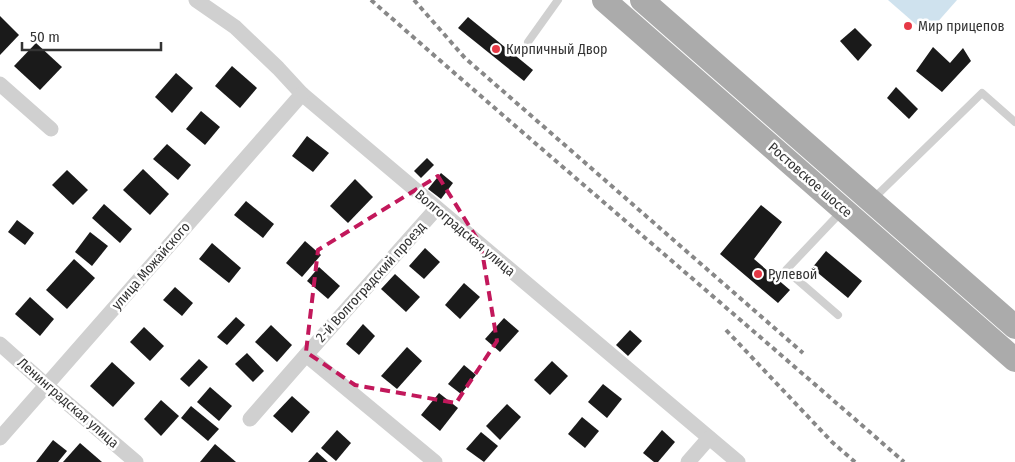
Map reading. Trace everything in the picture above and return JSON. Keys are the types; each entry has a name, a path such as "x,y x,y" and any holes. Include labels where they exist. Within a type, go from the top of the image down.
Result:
{"main road":[{"name":"Ростовское шоссе","path":"604,0 1015,360"},
{"name":"Ростовское шоссе","path":"642,0 1015,327"}],"street":[{"name":"Волгоградская улица","path":"196,0 235,27 302,94 738,462"},
{"path":"0,84 51,130"},
{"name":"улица Можайского","path":"0,438 302,94"},
{"name":"2-й Волгоградский проезд","path":"250,420 436,209"},
{"name":"Ленинградская улица","path":"0,344 136,462"},
{"name":"2-й Волгоградский проезд","path":"306,355 435,462"},
{"path":"688,462 709,438"}],"lane":[{"path":"528,42 558,0"},
{"path":"871,201 982,94 1015,122"},
{"path":"838,315 786,270 843,210"}],"highlighted area":[{"path":"438,176 481,245 497,341 456,403 355,385 306,352 318,250"}],"water":[{"path":"888,0 957,0 927,34"}],"building":[{"path":"0,16 19,35 0,55"},
{"name":"Кирпичный Двор","path":"468,17 533,70 524,81 458,28"},
{"path":"855,28 872,45 858,61 840,41"},
{"path":"36,43 62,67 40,90 14,66"},
{"path":"933,47 950,63 963,48 971,61 942,92 916,71"},
{"path":"232,66 257,88 240,108 215,86"},
{"path":"176,73 193,88 172,113 155,97"},
{"path":"896,87 918,109 909,119 887,98"},
{"path":"201,111 220,127 205,145 186,129"},
{"path":"307,136 329,153 313,172 292,156"},
{"path":"167,144 191,165 178,180 153,159"},
{"path":"427,158 434,165 421,178 414,171"},
{"path":"143,169 169,194 150,215 123,190"},
{"path":"67,170 88,190 73,205 52,185"},
{"path":"441,173 453,183 441,199 428,189"},
{"path":"355,179 373,197 348,223 330,206"},
{"path":"246,201 274,224 263,238 234,215"},
{"path":"104,204 132,229 120,243 92,218"},
{"name":"Рулевой","path":"761,205 782,222 754,259 790,290 778,303 720,254"},
{"path":"17,220 34,233 25,245 8,232"},
{"path":"90,232 108,246 92,266 75,252"},
{"path":"305,241 321,255 302,277 286,263"},
{"path":"212,243 241,268 229,283 199,259"},
{"path":"425,248 440,262 424,279 409,266"},
{"path":"826,251 862,281 848,298 812,268"},
{"path":"74,259 95,278 67,309 46,290"},
{"path":"319,267 340,286 328,299 307,281"},
{"path":"395,274 420,297 406,312 381,289"},
{"path":"464,283 480,297 460,319 445,305"},
{"path":"175,287 193,303 182,316 163,300"},
{"path":"30,297 54,319 40,336 15,314"},
{"path":"236,317 245,325 227,345 217,337"},
{"path":"504,318 519,331 500,352 485,339"},
{"path":"363,324 375,336 359,355 346,344"},
{"path":"271,325 292,345 277,362 255,342"},
{"path":"144,327 164,346 150,361 130,342"},
{"path":"630,330 642,341 628,356 616,345"},
{"path":"407,347 422,361 397,389 381,376"},
{"path":"247,353 264,371 253,382 235,364"},
{"path":"199,359 208,367 189,387 180,379"},
{"path":"552,361 568,376 550,395 534,380"},
{"path":"112,362 135,383 113,407 90,386"},
{"path":"464,365 476,375 461,394 448,384"},
{"path":"603,384 622,399 607,418 588,402"},
{"path":"210,387 232,406 219,421 197,402"},
{"path":"439,393 458,408 440,431 421,415"},
{"path":"292,396 310,412 292,433 273,416"},
{"path":"161,400 179,416 161,436 144,419"},
{"path":"507,404 521,417 500,440 486,426"},
{"path":"191,406 219,429 208,441 181,418"},
{"path":"582,417 599,431 585,448 568,434"},
{"path":"337,430 351,443 336,461 321,448"},
{"path":"662,430 675,442 658,462 654,462 643,453"},
{"path":"481,432 498,446 484,462 466,449"},
{"path":"53,440 67,451 58,462 36,462"},
{"path":"80,443 102,462 63,462"},
{"path":"215,444 236,462 200,462"},
{"path":"317,452 328,462 308,462"}],"railway":[{"path":"371,0 904,462"},
{"path":"414,0 465,58 803,353"},
{"path":"726,330 832,442 855,462"}],"place":[{"name":"Мир прицепов","path":"908,26"},
{"name":"Кирпичный Двор","path":"496,49"},
{"name":"Рулевой","path":"758,274"}]}
